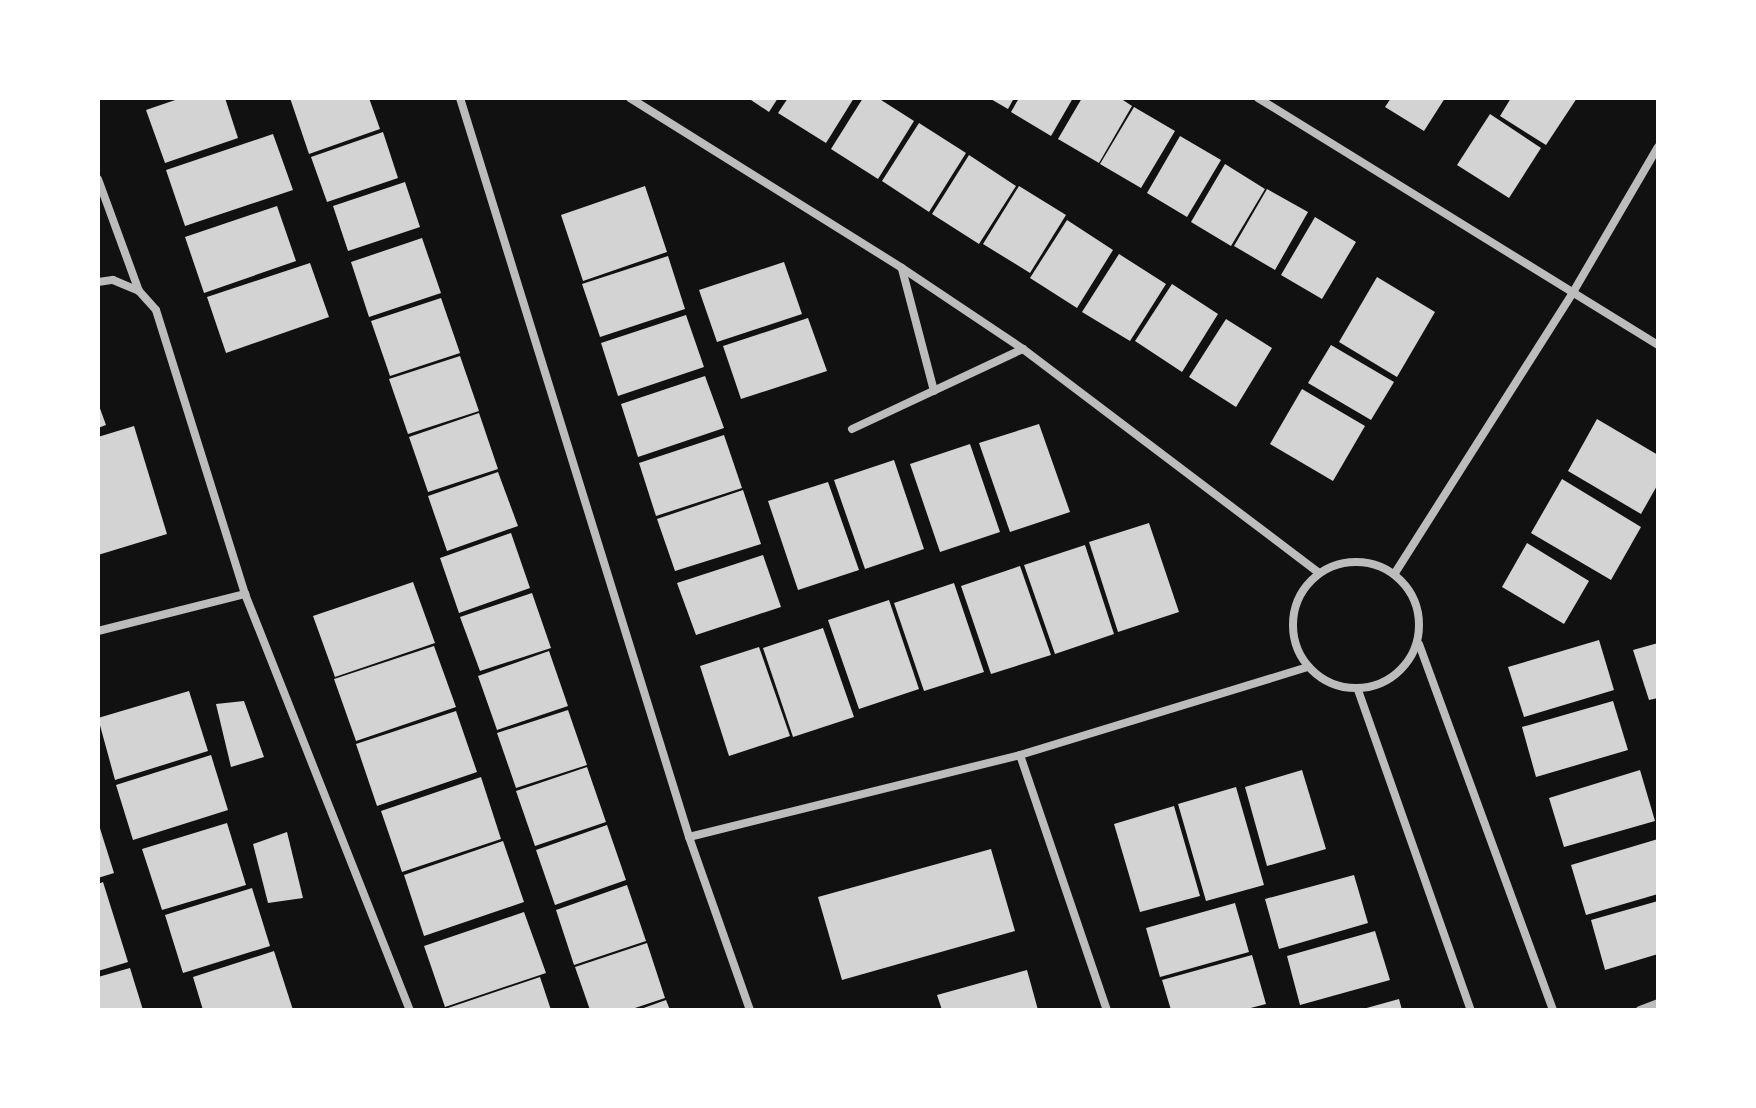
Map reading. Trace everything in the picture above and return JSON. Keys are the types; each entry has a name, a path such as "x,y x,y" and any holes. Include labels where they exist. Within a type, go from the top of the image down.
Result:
{"street":[{"path":"460,98 689,837 750,1010"},
{"path":"630,98 902,268 1023,349 1318,572"},
{"path":"1258,98 1658,345"},
{"path":"1395,573 1572,294 1658,147"},
{"path":"98,179 139,291 156,310 245,594 410,1010"},
{"path":"902,268 934,391"},
{"path":"98,282 113,280 139,291"},
{"path":"852,429 1023,349"},
{"path":"1419,644 1396,677 1358,690 1330,684 1307,667 1292,635 1296,600 1318,572 1356,560 1395,573 1419,604 1419,644 1553,1010"},
{"path":"98,631 245,594"},
{"path":"689,837 1020,755 1307,667"},
{"path":"1358,690 1471,1010"},
{"path":"1020,755 1107,1010"},
{"path":"1640,1010 1658,1003"}],"building":[{"path":"181,98 225,98 238,138 165,163 146,110"},
{"path":"290,98 369,98 380,129 309,154"},
{"path":"748,98 778,98 769,112"},
{"path":"788,98 854,98 826,143 778,113"},
{"path":"863,98 878,98 914,121 878,179 831,149"},
{"path":"989,98 1014,98 1008,109"},
{"path":"1019,98 1073,98 1051,136 1011,112"},
{"path":"1082,98 1120,98 1132,106 1099,163 1058,139"},
{"path":"1391,98 1445,98 1424,131 1385,107"},
{"path":"1511,98 1577,98 1546,145 1500,116"},
{"path":"1134,107 1175,131 1141,188 1100,164"},
{"path":"1490,114 1541,148 1509,198 1457,165"},
{"path":"919,123 966,153 929,212 882,181"},
{"path":"383,132 398,178 327,202 311,157"},
{"path":"273,134 293,190 185,226 166,170"},
{"path":"1180,136 1221,160 1187,217 1147,193"},
{"path":"969,155 1016,186 979,244 932,214"},
{"path":"1225,164 1265,189 1231,246 1191,222"},
{"path":"405,182 420,227 348,251 333,206"},
{"path":"645,186 667,252 583,281 561,215"},
{"path":"1019,186 1066,215 1030,273 983,244"},
{"path":"1267,189 1308,212 1275,270 1234,246"},
{"path":"277,206 296,261 204,293 185,237"},
{"path":"1315,217 1356,242 1322,299 1281,275"},
{"path":"1067,220 1113,250 1077,308 1030,278"},
{"path":"422,238 441,293 369,317 351,262"},
{"path":"1119,254 1166,284 1130,341 1082,312"},
{"path":"668,256 685,309 600,337 582,284"},
{"path":"784,262 802,314 717,342 699,290"},
{"path":"310,263 329,317 226,353 207,297"},
{"path":"1377,277 1435,312 1397,377 1339,342"},
{"path":"1172,284 1218,314 1182,372 1135,341"},
{"path":"441,298 460,353 390,376 371,321"},
{"path":"686,315 704,367 618,396 601,343"},
{"path":"808,318 827,371 741,399 723,346"},
{"path":"1226,319 1272,348 1236,407 1189,377"},
{"path":"1331,345 1394,382 1371,420 1308,383"},
{"path":"460,356 479,411 408,434 389,379"},
{"path":"705,376 724,428 638,457 621,404"},
{"path":"1302,389 1365,426 1333,481 1270,444"},
{"path":"98,403 106,425 98,428"},
{"path":"479,413 498,469 428,492 409,437"},
{"path":"1597,419 1658,455 1658,484 1641,514 1568,471"},
{"path":"1039,424 1070,512 1010,532 979,443"},
{"path":"134,426 167,534 98,555 98,437"},
{"path":"724,435 742,488 656,516 639,463"},
{"path":"970,444 1000,532 940,552 910,464"},
{"path":"894,460 924,549 865,569 834,480"},
{"path":"498,472 518,526 447,551 428,496"},
{"path":"1562,479 1641,527 1611,580 1531,533"},
{"path":"828,482 859,570 798,590 768,501"},
{"path":"743,490 761,544 675,571 657,519"},
{"path":"1149,523 1179,612 1118,632 1089,542"},
{"path":"511,533 530,588 459,613 440,558"},
{"path":"1527,543 1589,581 1564,624 1502,587"},
{"path":"1085,545 1114,634 1055,654 1024,565"},
{"path":"763,555 781,607 696,635 677,583"},
{"path":"1020,566 1051,655 991,674 961,586"},
{"path":"413,582 435,643 335,677 313,616"},
{"path":"954,583 984,672 924,691 894,603"},
{"path":"532,593 551,648 480,671 460,617"},
{"path":"889,600 919,689 859,709 828,620"},
{"path":"823,628 854,717 793,737 763,648"},
{"path":"1599,640 1614,690 1524,717 1508,667"},
{"path":"1658,643 1658,698 1649,700 1633,650"},
{"path":"434,646 456,707 356,741 334,679"},
{"path":"759,647 790,736 729,756 700,666"},
{"path":"549,651 568,706 497,730 478,676"},
{"path":"189,691 208,751 115,780 98,718"},
{"path":"244,701 264,757 231,767 216,704"},
{"path":"1613,701 1628,750 1536,777 1522,727"},
{"path":"568,710 587,765 516,788 497,733"},
{"path":"456,711 477,772 377,806 356,744"},
{"path":"211,755 228,810 133,840 116,785"},
{"path":"587,767 606,822 535,846 516,791"},
{"path":"1302,770 1326,849 1267,866 1245,787"},
{"path":"1640,770 1655,821 1564,847 1549,798"},
{"path":"481,777 501,839 402,872 381,811"},
{"path":"1236,787 1264,885 1206,901 1178,804"},
{"path":"1174,806 1200,896 1140,912 1114,824"},
{"path":"98,822 114,873 98,878"},
{"path":"227,823 246,885 162,910 142,849"},
{"path":"607,825 626,880 555,905 536,850"},
{"path":"287,832 303,898 268,903 253,844"},
{"path":"1658,839 1658,894 1586,915 1571,865"},
{"path":"503,841 524,902 424,936 404,875"},
{"path":"991,849 1015,931 842,980 818,897"},
{"path":"1354,875 1368,923 1279,949 1265,899"},
{"path":"103,882 128,962 98,971 98,884"},
{"path":"627,885 646,941 574,965 556,910"},
{"path":"252,888 270,946 183,973 165,915"},
{"path":"1658,901 1658,954 1605,970 1591,920"},
{"path":"1235,903 1249,952 1160,977 1146,928"},
{"path":"524,912 546,973 445,1007 424,946"},
{"path":"1375,931 1390,980 1300,1005 1287,956"},
{"path":"647,943 665,998 629,1010 590,1010 575,967"},
{"path":"274,951 293,1010 203,1010 193,977"},
{"path":"1252,955 1266,1004 1243,1010 1171,1010 1162,980"},
{"path":"130,968 143,1010 98,1010 98,977"},
{"path":"1027,970 1038,1010 942,1010 937,995"},
{"path":"540,977 551,1010 445,1010 445,1009"},
{"path":"1399,999 1402,1010 1363,1010 1363,1009"},
{"path":"666,1000 670,1010 638,1010"}]}
